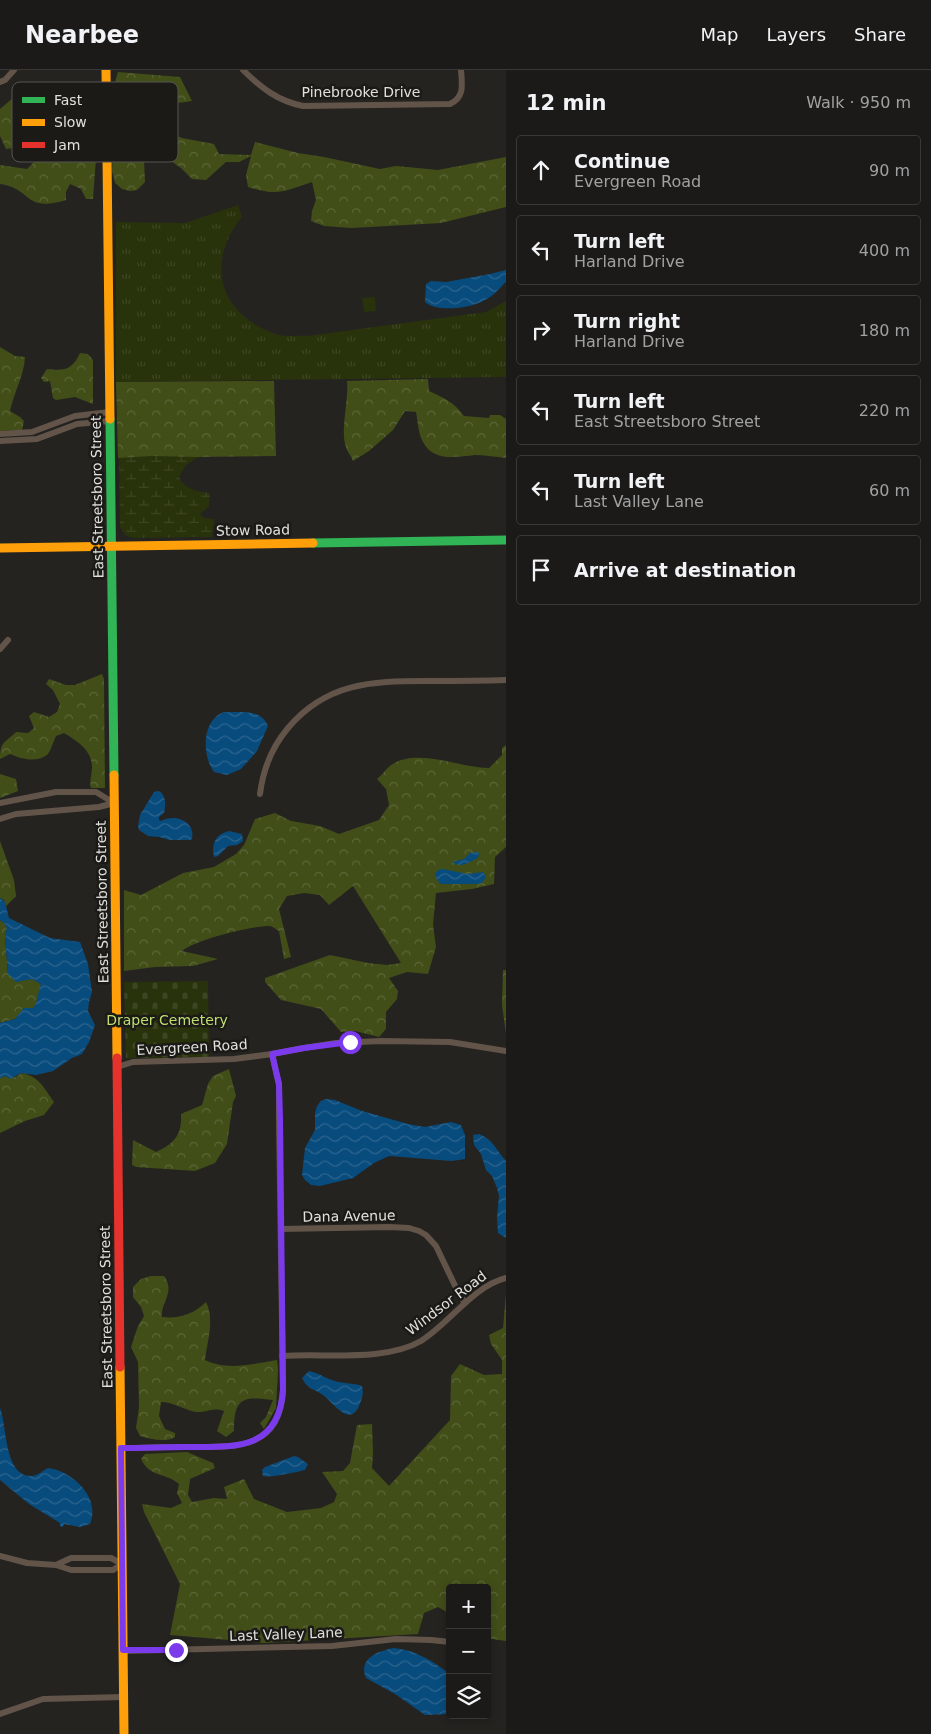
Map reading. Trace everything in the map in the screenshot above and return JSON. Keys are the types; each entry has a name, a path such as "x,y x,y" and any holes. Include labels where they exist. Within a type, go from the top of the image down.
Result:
{"main road":[{"name":"East Streetsboro Street","path":"107,162 124,1734"},
{"name":"Stow Road","path":"0,548 506,540"}],"street":[{"path":"0,82 5,80 14,70"},
{"name":"Pinebrooke Drive","path":"243,70 267,92 294,104 303,106 362,106 450,104 457,101 461,95 461,70"},
{"path":"0,441 19,437 84,414 110,416"},
{"path":"0,434 19,437"},
{"path":"0,649 8,640"},
{"path":"260,794 266,766 283,734 306,710 325,697 345,688 383,682 506,680"},
{"path":"0,803 56,792 96,792 114,803"},
{"path":"0,819 16,814 99,807 114,803"},
{"name":"Evergreen Road","path":"117,1067 133,1062 234,1059 336,1043 382,1041 450,1042 506,1051"},
{"path":"121,1448 234,1446 258,1439 269,1430 280,1413 283,1390 279,1084 272,1054"},
{"name":"Dana Avenue","path":"281,1229 390,1226 419,1231 426,1235 436,1246 465,1303"},
{"name":"Windsor Road","path":"282,1356 313,1354 370,1355 401,1349 420,1341 490,1284 506,1278"},
{"path":"0,1556 27,1563 56,1564 71,1570 112,1570 122,1564"},
{"path":"56,1564 71,1558 111,1558 122,1564"},
{"name":"Last Valley Lane","path":"123,1650 332,1646 396,1639 446,1642"},
{"path":"0,1714 43,1699 123,1698"}],"green space":[{"path":"118,72 180,77 192,101 178,103 178,82 115,82"},
{"path":"12,99 12,148 6,149 0,136 0,109"},
{"path":"178,136 214,144 219,154 251,155 255,142 298,153 380,169 396,166 438,170 506,157 506,207 441,223 351,228 324,226 311,221 316,200 312,182 280,192 248,187 246,175 251,156 239,162 226,162 206,180 192,179 172,162 178,162"},
{"path":"34,162 96,162 93,199 86,199 81,189 70,184 66,192 66,200 42,204 35,202 10,186 0,184 0,165 27,169"},
{"path":"112,162 144,162 145,182 137,190 122,189 115,183 112,171"},
{"path":"238,205 242,217 230,235 223,253 221,271 224,287 232,302 243,316 259,327 279,335 307,336 486,312 506,301 506,377 116,382 116,222 185,223"},
{"path":"375,297 376,311 364,312 362,298"},
{"path":"0,347 15,356 25,357 23,371 10,411 24,421 22,430 0,431"},
{"path":"80,353 88,354 93,360 93,404 75,397 56,400 53,398 50,381 44,382 41,378 47,369 59,370 71,366"},
{"path":"428,379 429,391 444,398 464,416 489,418 490,415 500,415 506,419 506,458 475,455 446,457 433,453 421,439 416,412 405,411 393,430 369,451 353,461 344,440 347,381"},
{"path":"274,381 276,456 118,458 116,382"},
{"path":"151,456 198,457 185,466 179,477 188,487 210,493 209,506 200,514 204,518 214,519 212,537 133,538 125,535 120,527 119,458"},
{"path":"102,674 104,679 105,788 91,788 92,767 87,751 64,733 56,736 51,749 43,757 28,759 10,754 0,759 2,745 6,741 16,732 28,733 34,728 29,716 34,712 49,717 57,712 60,704 53,690 46,684 49,679 66,685 75,685"},
{"path":"506,745 506,847 495,857 494,884 472,889 436,893 433,925 436,947 428,974 407,972 389,978 398,991 397,999 386,1012 386,1029 379,1037 355,1031 341,1032 321,1009 281,1000 265,982 265,978 330,955 368,963 387,965 401,963 353,886 329,905 320,895 304,893 287,896 279,909 291,957 284,959 279,931 270,926 237,931 210,938 182,951 218,959 193,966 155,967 124,971 124,890 141,895 183,873 214,867 236,854 244,845 255,819 275,813 291,821 320,826 339,834 379,820 389,805 386,789 377,779 391,765 401,760 426,758 489,768 502,755 502,748"},
{"path":"0,774 16,779 18,791 0,798"},
{"path":"0,841 14,880 16,896 6,906 4,900 0,898"},
{"path":"0,920 7,928 5,937 8,974 32,979 41,984 33,1009 24,1008 15,1019 0,1023"},
{"path":"503,970 506,970 506,1034 502,1005"},
{"name":"Draper Cemetery","path":"208,981 209,1057 126,1058 124,982"},
{"path":"229,1069 236,1096 233,1102 227,1144 215,1163 195,1171 136,1167 132,1165 133,1140 156,1152 173,1142 179,1133 181,1114 202,1105 208,1084 213,1076"},
{"path":"21,1073 37,1080 54,1102 44,1115 25,1121 0,1133 0,1078 3,1076 16,1077"},
{"path":"151,1276 164,1276 167,1282 168,1292 162,1317 186,1315 206,1302 209,1309 210,1324 205,1360 231,1366 277,1360 276,1408 264,1429 260,1423 266,1417 273,1400 247,1399 242,1402 236,1412 234,1431 226,1437 217,1431 224,1411 196,1412 170,1403 161,1402 159,1416 165,1429 175,1433 175,1437 162,1440 140,1436 136,1428 139,1407 138,1362 131,1347 138,1326 144,1316 141,1307 133,1297 133,1287 141,1279"},
{"path":"506,1294 506,1641 491,1638 491,1584 446,1584 446,1612 438,1607 424,1613 418,1634 264,1643 170,1635 180,1584 144,1512 142,1504 171,1508 182,1503 177,1493 179,1484 149,1469 141,1459 145,1454 187,1452 213,1463 215,1468 190,1479 188,1495 192,1502 214,1498 227,1499 224,1487 244,1479 254,1499 287,1512 321,1508 334,1502 337,1494 322,1472 343,1471 350,1463 357,1425 372,1424 372,1468 389,1486 450,1420 451,1376 460,1364 484,1375 502,1374 502,1360 491,1344 489,1335 503,1328"}],"water":[{"path":"506,270 506,282 491,296 479,303 463,307 446,308 430,305 425,302 426,284 431,281 446,282"},
{"path":"224,712 255,714 265,720 268,726 257,751 241,769 227,775 214,772 207,757 206,748 206,739 211,722 216,716"},
{"path":"159,791 163,795 165,804 164,813 159,817 159,820 178,818 183,820 191,827 192,839 170,840 148,836 139,830 140,815 154,792"},
{"path":"229,831 242,834 243,841 237,845 228,846 218,856 214,857 214,843 221,834"},
{"path":"470,853 479,853 478,858 465,864 459,865 452,862 464,859"},
{"path":"443,869 468,874 483,872 486,877 482,883 477,884 441,884 435,874 438,870"},
{"path":"0,898 5,902 9,918 50,938 80,942 88,964 92,992 88,1011 95,1025 82,1054 72,1058 53,1071 36,1075 21,1073 10,1079 6,1076 0,1078 0,1023 15,1019 24,1008 33,1008 41,984 32,979 16,982 8,974 5,937 7,928 0,920"},
{"path":"326,1099 335,1100 362,1111 408,1124 425,1127 451,1122 461,1125 465,1135 465,1159 452,1161 389,1156 374,1163 353,1178 320,1186 311,1185 302,1175 305,1148 315,1130 317,1106"},
{"path":"479,1134 491,1142 506,1161 506,1238 498,1233 499,1196 497,1188 492,1176 486,1170 481,1154 474,1145 473,1135"},
{"path":"309,1371 342,1383 362,1386 362,1398 355,1412 351,1415 346,1414 323,1395 309,1387 302,1378"},
{"path":"0,1408 8,1448 16,1468 22,1474 33,1476 48,1468 66,1474 75,1480 88,1495 92,1514 90,1524 80,1527 64,1524 63,1527 60,1526 60,1523 29,1504 0,1480"},
{"path":"294,1456 308,1464 305,1470 277,1476 263,1476 262,1470 265,1467"},
{"path":"394,1648 410,1651 446,1671 446,1714 425,1715 395,1694 366,1678 364,1671 367,1661 382,1651"}],"traffic: fast":[{"path":"110,419 114,775"},
{"path":"313,543 506,540"}],"traffic: slow":[{"path":"106,70 106,82"},
{"path":"107,162 110,419"},
{"path":"0,548 313,543"},
{"path":"114,775 117,1058"},
{"path":"120,1367 124,1734"}],"traffic: jam":[{"path":"117,1058 120,1367"}],"route":[{"path":"176,1650 123,1650 121,1448 234,1446 258,1439 274,1424 282,1406 283,1390 279,1084 272,1054 350,1042"}]}
